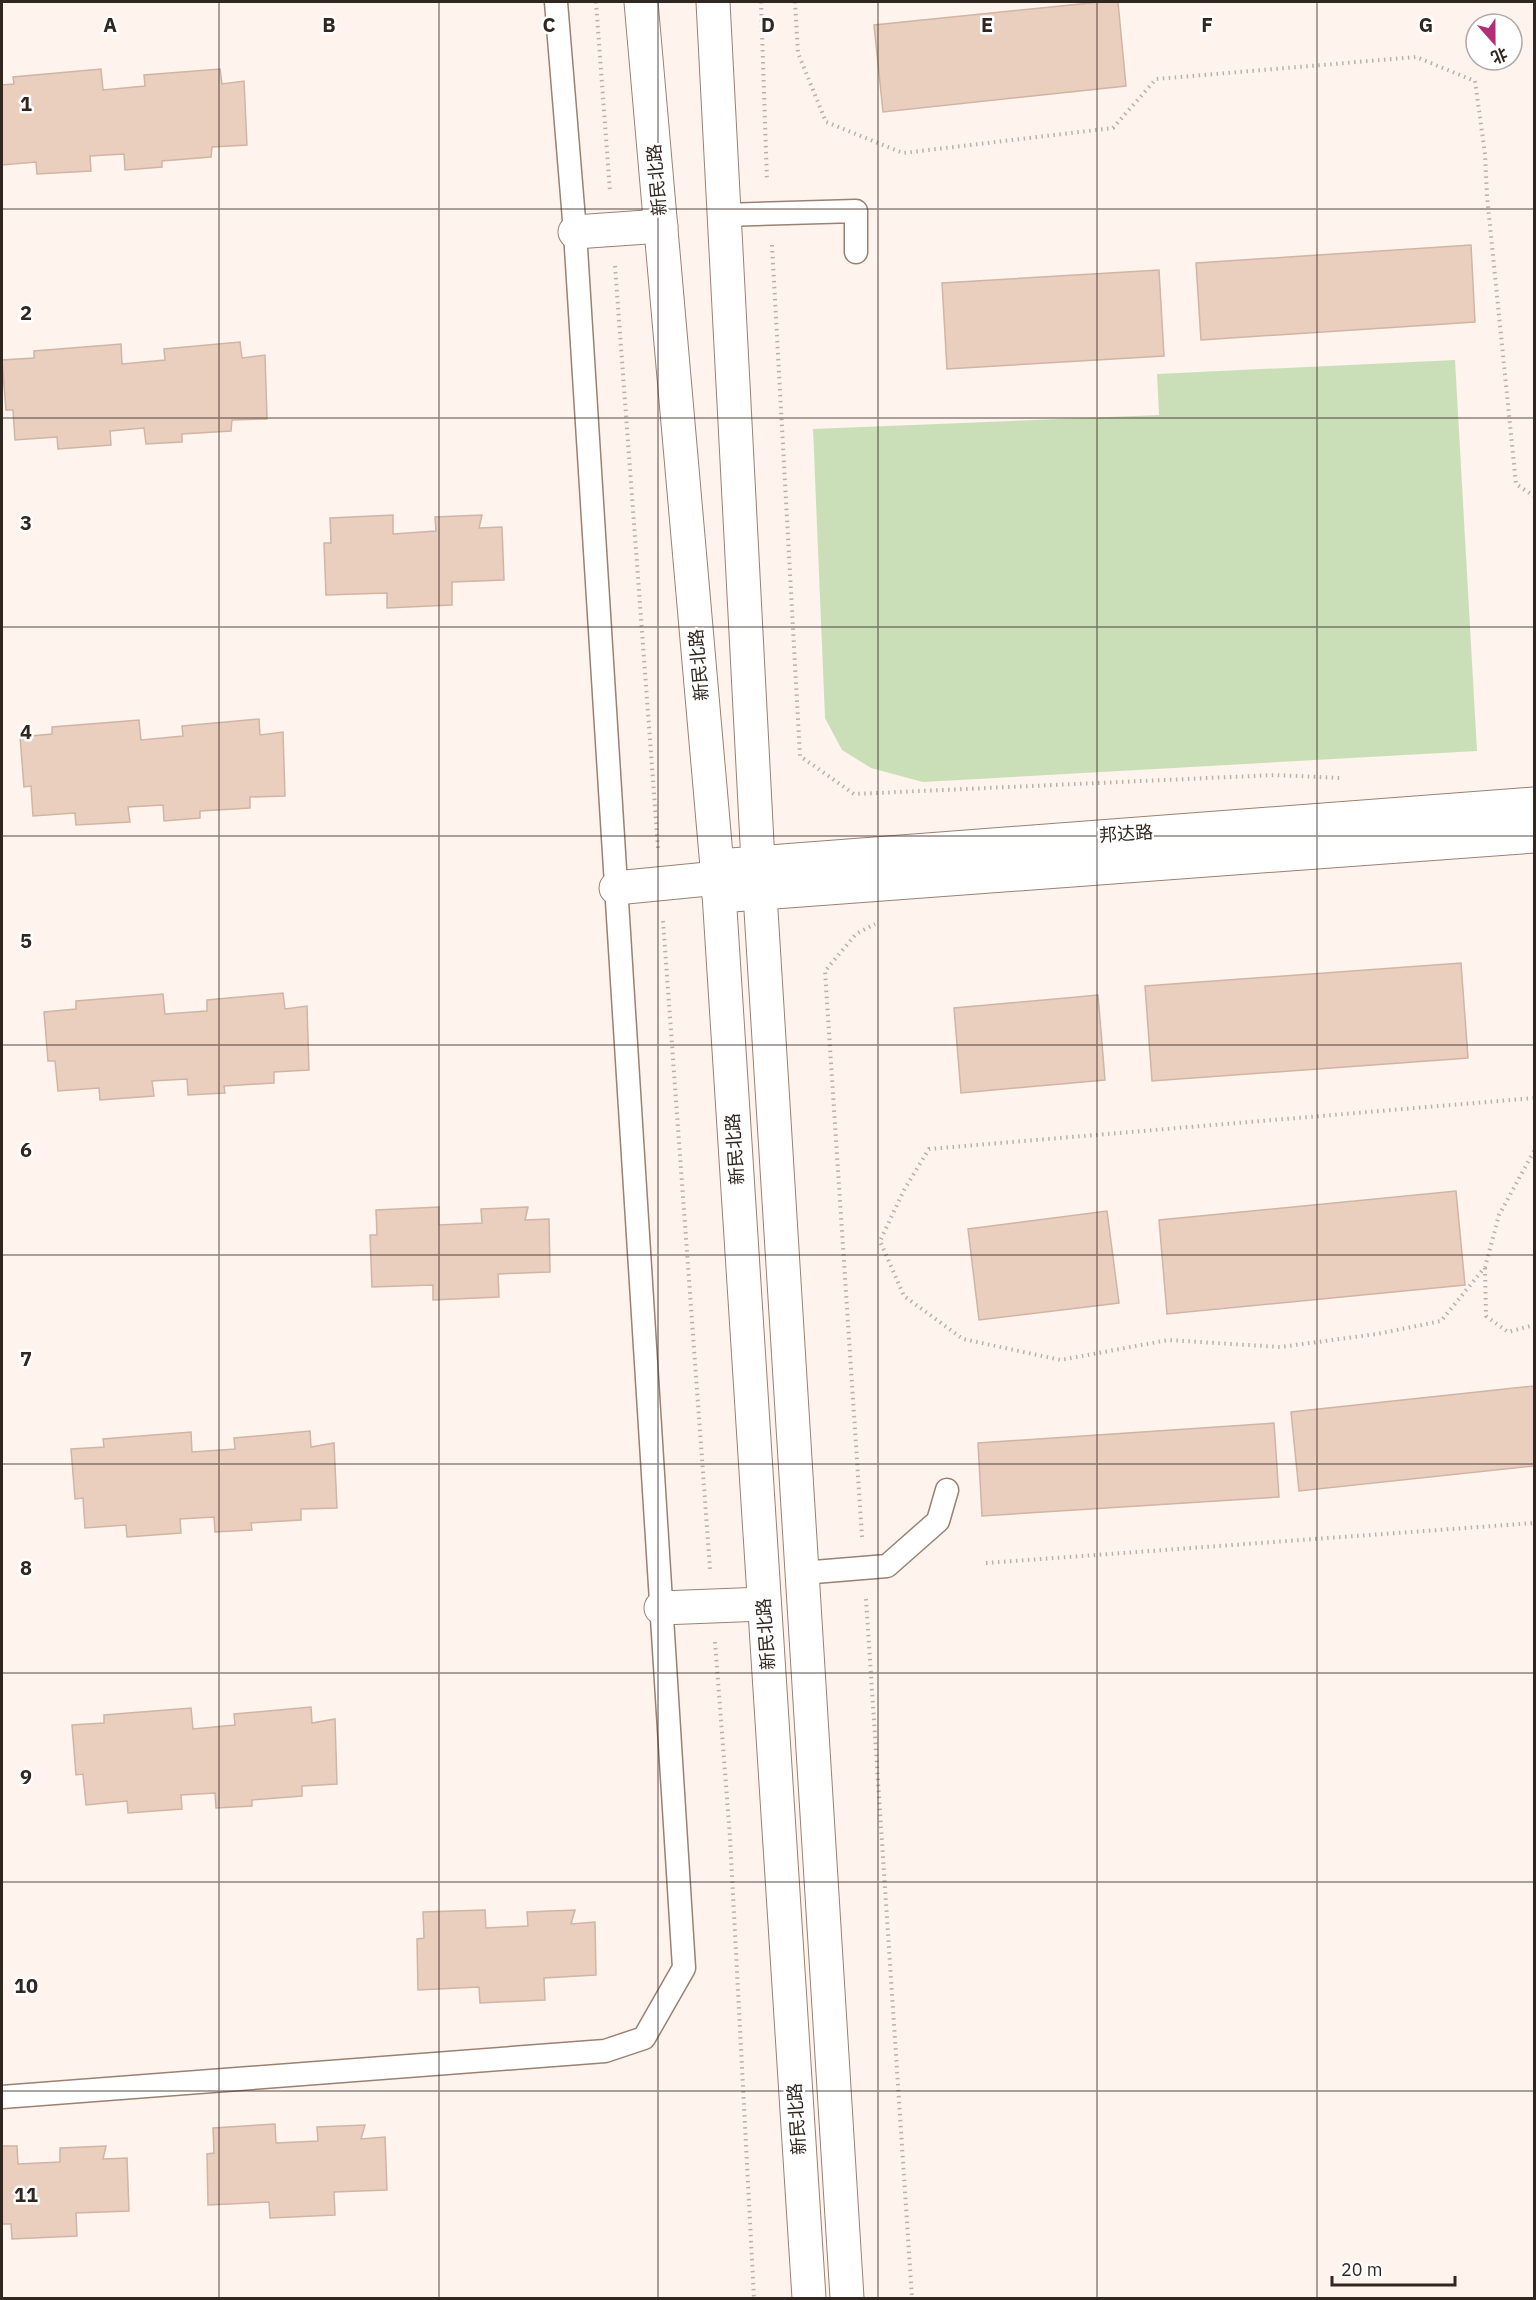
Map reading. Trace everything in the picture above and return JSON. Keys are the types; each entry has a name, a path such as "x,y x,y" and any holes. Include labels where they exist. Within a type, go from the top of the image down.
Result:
{"street":[{"name":"新民北路","path":"641,2 718,880 809,2298"},
{"path":"713,2 759,878 847,2298"},
{"path":"575,232 661,226"},
{"name":"邦达路","path":"759,878 1534,804"},
{"name":"邦达路","path":"616,888 718,880 1534,836"},
{"path":"662,1608 764,1604"}],"lane":[{"path":"2,2097 605,2051 644,2038 684,1968 575,232 556,2"},
{"path":"724,215 856,211 856,252"},
{"path":"802,1573 887,1566 938,1521 947,1490"}],"path":[{"path":"596,2 730,1837 754,2298"},
{"path":"761,2 770,214 800,756 854,794 1275,775 1341,778"},
{"path":"795,2 798,53 826,122 903,153 1113,128 1156,79 1416,57 1475,81 1485,154 1488,207 1516,484 1534,496"},
{"path":"883,919 856,934 825,970 912,2298"},
{"path":"1485,1267 1441,1321 1377,1334 1280,1347 1168,1340 1061,1360 963,1339 904,1296 880,1241 904,1190 929,1149 1534,1098"},
{"path":"1534,1151 1499,1215 1485,1267 1486,1316 1508,1332 1534,1325"},
{"path":"986,1563 1534,1523"}],"green space":[{"path":"1455,360 1477,751 923,782 871,768 842,750 825,718 813,429 1159,415 1157,374"}],"building":[{"path":"1118,2 1126,86 883,112 874,25"},
{"path":"101,69 103,90 145,86 144,75 220,69 222,84 244,81 247,145 212,147 211,157 162,161 162,167 125,170 124,154 90,156 91,171 37,174 36,162 2,165 2,85 14,84 13,77"},
{"path":"1471,245 1475,322 1201,340 1196,263"},
{"path":"1159,270 1164,356 947,369 942,283"},
{"path":"240,342 242,358 265,355 267,419 232,420 231,431 182,434 182,442 146,444 144,428 110,431 111,445 58,449 57,437 15,440 13,410 6,410 2,360 34,358 34,351 121,344 122,364 165,360 164,349"},
{"path":"393,515 393,534 436,531 435,517 482,515 479,528 502,527 504,580 452,582 452,605 387,608 387,593 326,595 324,543 331,543 330,518"},
{"path":"259,719 260,735 283,732 285,796 250,797 250,808 200,811 200,818 164,821 163,805 128,807 130,822 76,825 75,813 33,816 31,786 24,787 20,737 52,734 52,727 139,720 141,740 183,736 182,726"},
{"path":"1461,963 1468,1058 1152,1081 1145,986"},
{"path":"283,993 285,1009 307,1006 309,1070 274,1072 274,1083 224,1086 225,1093 188,1095 187,1079 152,1081 154,1096 100,1100 99,1088 58,1091 55,1061 48,1061 44,1012 76,1009 76,1001 163,994 165,1014 207,1011 207,1000"},
{"path":"1098,995 1105,1080 961,1093 954,1008"},
{"path":"1456,1191 1465,1285 1167,1314 1159,1220"},
{"path":"439,1207 439,1225 482,1223 481,1209 528,1207 525,1220 549,1219 550,1272 498,1274 499,1297 433,1300 433,1285 372,1287 370,1235 377,1235 376,1210"},
{"path":"1107,1211 1119,1303 979,1320 968,1229"},
{"path":"1534,1386 1534,1466 1299,1491 1291,1412"},
{"path":"1274,1423 1279,1497 982,1516 978,1443"},
{"path":"310,1431 311,1447 334,1443 337,1508 301,1509 301,1520 251,1523 252,1530 215,1532 214,1517 180,1519 181,1533 127,1537 126,1525 85,1528 83,1498 75,1499 71,1449 104,1447 103,1439 191,1432 192,1452 235,1449 234,1438"},
{"path":"311,1707 312,1723 335,1719 337,1784 302,1786 302,1796 252,1800 252,1806 216,1808 215,1793 181,1795 182,1809 128,1813 127,1801 86,1805 83,1774 76,1775 72,1725 104,1723 104,1715 191,1708 193,1729 235,1725 234,1714"},
{"path":"485,1910 486,1928 528,1926 527,1912 575,1910 571,1924 595,1922 596,1975 544,1978 545,2000 480,2003 479,1987 418,1990 417,1939 424,1938 423,1912"},
{"path":"275,2124 276,2143 318,2141 317,2127 365,2125 361,2139 385,2137 387,2190 334,2192 335,2215 270,2218 269,2202 208,2205 207,2154 214,2153 213,2128"},
{"path":"2,2146 17,2146 18,2164 60,2162 60,2148 106,2146 103,2159 127,2158 129,2211 76,2213 77,2236 12,2239 11,2224 2,2224"}]}
